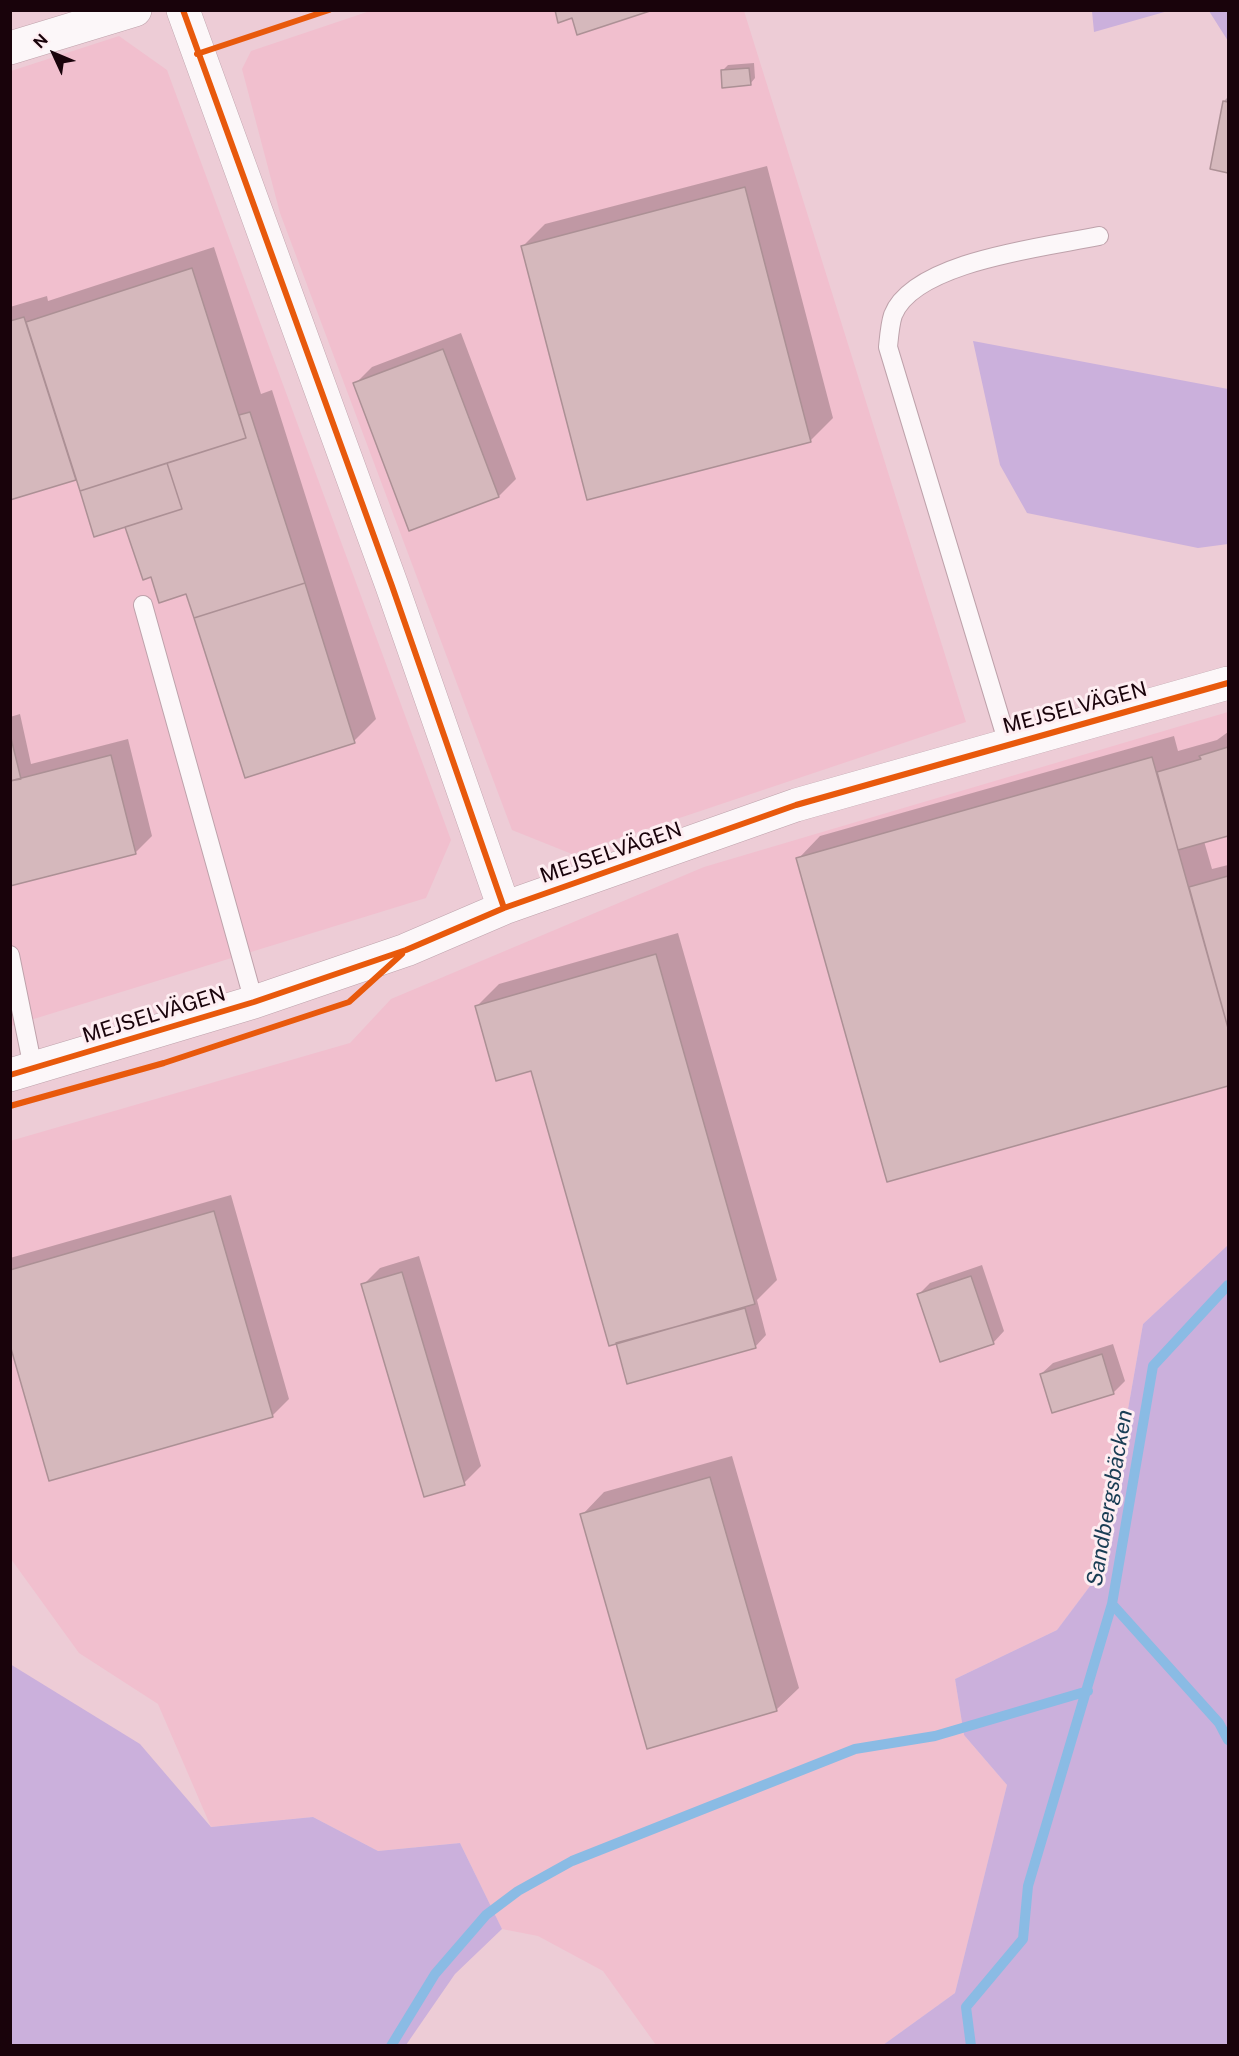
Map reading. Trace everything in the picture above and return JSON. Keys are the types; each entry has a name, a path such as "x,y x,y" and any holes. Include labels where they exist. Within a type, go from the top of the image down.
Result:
{"main road":[{"path":"10,48 135,10"},
{"path":"183,10 388,575 504,908"},
{"name":"MEJSELVÄGEN","path":"22,1072 254,1002 406,950 504,908 796,806 1228,683"}],"lane":[{"path":"1008,744 888,347 894,314 918,285 954,267 1099,236"},
{"path":"143,605 254,1002"},
{"path":"10,955 22,1072"}],"shaded area":[{"path":"1092,10 1168,11 1094,32"},
{"path":"370,11 744,11 966,722 572,854 512,830 280,213 242,69 251,51"},
{"path":"1209,11 1228,11 1228,41"},
{"path":"119,36 167,70 451,840 426,898 11,1026 11,71"},
{"path":"973,341 1228,389 1228,544 1198,548 1027,513 1000,465"},
{"path":"1228,712 1228,1245 1143,1324 1099,1574 1057,1630 955,1679 964,1735 1007,1785 955,1993 883,2045 656,2045 603,1971 538,1936 502,1929 460,1843 378,1851 313,1817 211,1827 158,1704 79,1653 11,1559 10,1141 350,1043 391,999 704,867"},
{"path":"1228,1245 1228,2045 883,2045 955,1993 1007,1785 964,1735 955,1679 1057,1630 1099,1574 1143,1324"},
{"path":"10,1664 140,1744 211,1827 313,1817 378,1851 460,1843 502,1929 455,1974 406,2045 11,2045"}],"building":[{"path":"555,10 653,10 577,35 572,18 558,23"},
{"path":"749,68 751,85 722,88 721,70"},
{"path":"1223,101 1228,102 1228,173 1210,169"},
{"path":"745,187 811,442 587,500 521,246"},
{"path":"192,268 246,438 80,491 26,322"},
{"path":"24,317 76,480 10,500 10,321"},
{"path":"443,349 499,497 409,531 353,383"},
{"path":"250,412 305,583 194,618 186,594 159,603 151,577 143,580 125,527 182,509 167,463 246,438 239,415"},
{"path":"167,463 182,509 94,537 80,491"},
{"path":"305,583 355,743 245,778 194,618"},
{"path":"10,734 21,779 10,781"},
{"path":"1228,747 1228,836 1178,850 1157,772 1201,759 1199,756"},
{"path":"111,755 136,854 10,886 10,781"},
{"path":"1152,757 1228,1028 1228,1086 887,1182 796,858"},
{"path":"1228,876 1228,1028 1189,887"},
{"path":"656,954 755,1304 609,1346 531,1071 496,1081 475,1006"},
{"path":"214,1211 273,1417 49,1481 10,1345 10,1270"},
{"path":"402,1272 465,1485 424,1497 361,1284"},
{"path":"971,1276 994,1344 940,1362 917,1294"},
{"path":"745,1308 756,1348 627,1384 616,1343"},
{"path":"1102,1354 1114,1394 1052,1413 1040,1374"},
{"path":"710,1477 777,1711 647,1749 580,1514"}],"waterway":[{"name":"Sandbergsbäcken","path":"1228,1285 1153,1366 1112,1604 1219,1723 1228,1740"},
{"path":"971,2046 966,2007 1023,1939 1028,1886 1112,1604"},
{"path":"391,2046 435,1974 486,1915 518,1891 572,1861 855,1749 935,1736 1088,1691"}],"cycle path":[{"path":"183,10 392,586 504,908"},
{"path":"197,54 329,10"},
{"path":"10,1075 254,1002 406,950 504,908 796,805 1228,683"},
{"path":"10,1106 164,1063 349,1002 402,954"}]}
